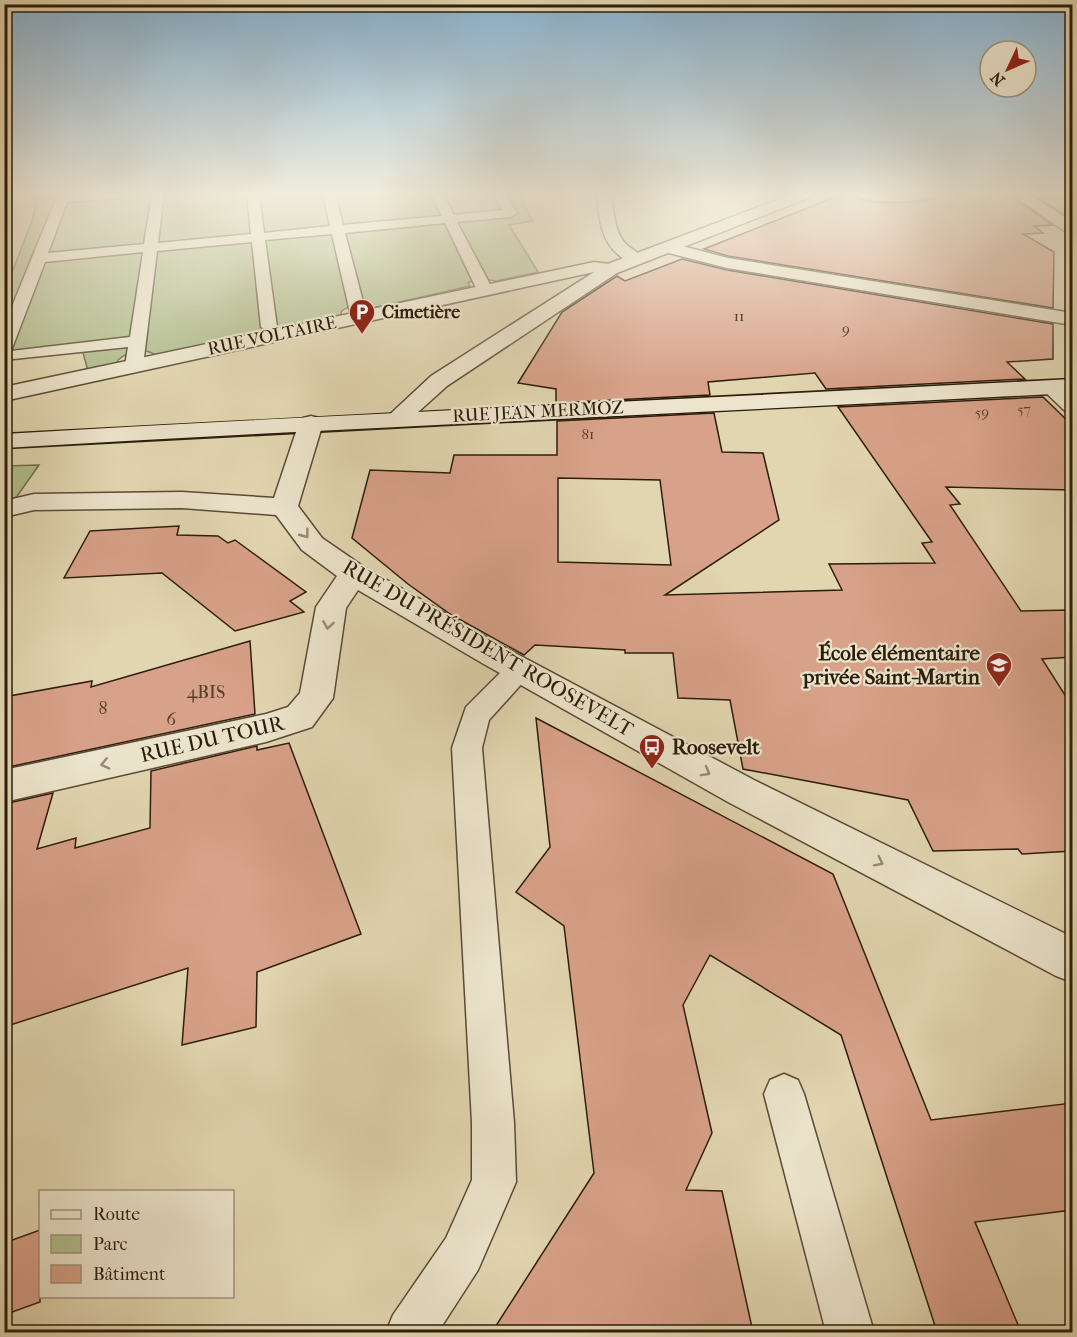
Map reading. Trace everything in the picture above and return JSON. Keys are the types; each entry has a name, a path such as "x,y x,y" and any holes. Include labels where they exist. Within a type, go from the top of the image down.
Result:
{"street":[{"path":"633,256 636,259"},
{"path":"398,418 439,381 611,270 643,256"},
{"path":"701,256 727,263 1072,319"},
{"name":"RUE VOLTAIRE","path":"4,394 594,267 611,270"},
{"name":"RUE JEAN MERMOZ","path":"4,441 398,418 503,416 1061,386"},
{"path":"4,509 34,502 182,500 284,507 311,423"},
{"name":"RUE DU PRÉSIDENT ROOSEVELT","path":"284,507 312,544 354,574 520,670 741,791 1072,960"},
{"name":"RUE DU TOUR","path":"4,786 267,728 300,717 316,698 331,607 354,574"}],"lane":[{"path":"4,348 39,258 55,256"},
{"path":"134,366 150,256"},
{"path":"261,256 270,327"},
{"path":"344,256 359,317"},
{"path":"468,256 485,290"},
{"path":"4,355 12,356 137,341"},
{"path":"1061,386 1072,407"},
{"path":"410,1332 462,1254 494,1182 493,1123 467,748 476,715 520,670"},
{"path":"783,1095 850,1332"}],"green space":[{"path":"18,256 528,256 538,272 496,281 476,278 468,283 470,286 373,308 356,305 344,309 341,312 342,316 157,356 142,351 132,352 118,360 117,364 88,371 82,349 5,359 4,293"},
{"path":"39,465 15,499 4,501 4,466"}],"building":[{"path":"730,256 1054,256 1053,308"},
{"path":"682,259 727,270 1053,324 1053,359 1007,362 1025,379 826,389 815,373 708,382 710,395 556,403 556,389 518,383 562,312 617,276 625,281"},
{"path":"1043,397 1072,425 1072,490 946,487 960,504 950,505 1021,611 1072,610 1072,657 1042,659 1072,706 1072,851 1022,854 1018,849 933,851 908,800 743,769 730,700 678,698 673,653 625,653 625,650 535,645 524,655 450,614 408,584 352,538 370,470 450,473 454,455 557,455 557,421 714,413 722,452 763,453 779,520 665,595 842,590 829,564 935,563 922,543 932,542 838,407","holes":["558,478 660,480 671,565 558,562"]},
{"path":"179,526 177,535 218,536 228,543 235,540 306,592 290,601 304,612 235,631 162,573 64,578 90,531"},
{"path":"250,641 255,714 4,768 4,697 92,681 91,687"},
{"path":"536,718 833,874 931,1120 1072,1103 1072,1210 975,1222 1021,1332 937,1332 841,1035 710,955 683,1005 712,1133 686,1190 722,1191 753,1332 492,1332 594,1173 564,926 516,892 550,847"},
{"path":"289,743 361,934 257,972 256,1027 182,1045 188,968 4,1027 4,804 53,793 37,849 76,838 75,848 150,828 151,771 257,746 257,750"},
{"path":"39,1230 40,1302 4,1315 4,1243"}],"place":[{"name":"Cimetière","path":"362,335"},
{"name":"École élémentaire privée Saint-Martin","path":"999,688"},
{"name":"Roosevelt","path":"652,770"}]}
